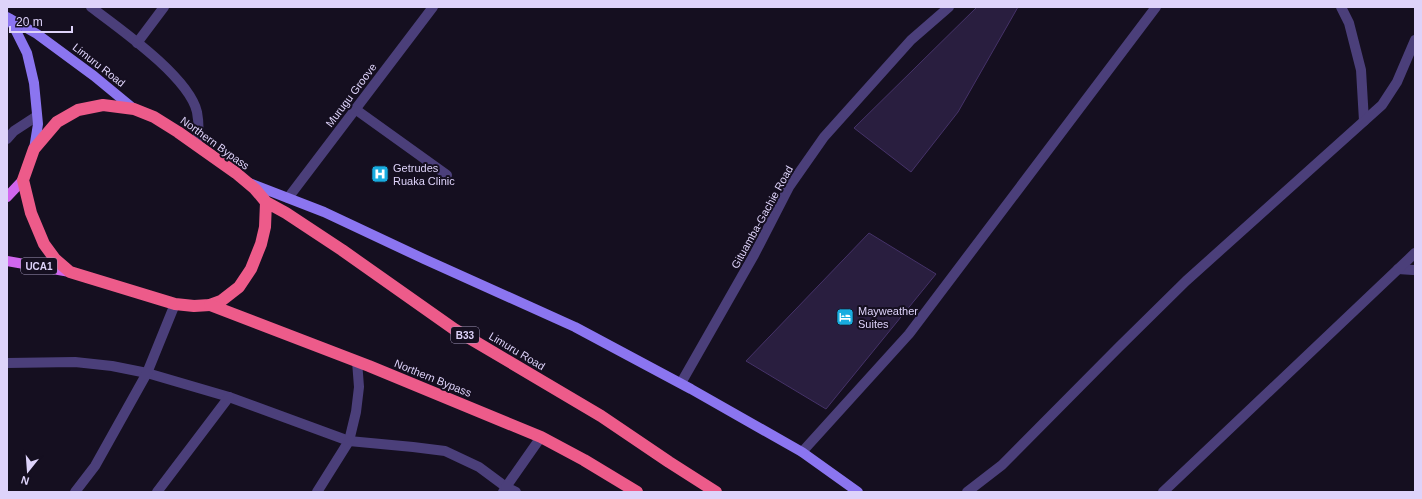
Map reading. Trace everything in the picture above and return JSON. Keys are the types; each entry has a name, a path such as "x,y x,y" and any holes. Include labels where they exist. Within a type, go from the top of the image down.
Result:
{"highway":[{"name":"Northern Bypass","path":"103,105 134,108 154,117 197,145 236,173 255,189 266,202 265,227 261,244 251,269 239,288 221,301 210,305 194,306 176,304 70,272 55,259 44,244 31,213 23,180 34,149 57,122 78,110 103,105"},
{"name":"Limuru Road","path":"266,202 286,213 342,250 454,329 601,416 716,492"},
{"name":"Northern Bypass","path":"210,305 357,361 541,437 584,460 637,492"}],"main road":[{"name":"Northern Bypass","path":"7,197 23,180"},
{"name":"Northern Bypass","path":"7,260 70,272"}],"street":[{"path":"91,7 172,73 188,91 197,111 199,132 197,145"},
{"path":"137,43 164,7"},
{"name":"Murugu Groove","path":"288,198 433,7"},
{"name":"Gituamba-Gachie Road","path":"681,384 754,255 789,187 824,138 911,40 949,7"},
{"path":"802,452 908,334 1156,7"},
{"path":"1341,7 1349,23 1361,70 1364,121"},
{"name":"Limuru Road","path":"8,18 37,34 134,108"},
{"name":"Northern Bypass","path":"8,18 27,53 34,84 38,124 34,149"},
{"path":"967,492 1002,465 1186,281 1382,105 1397,82 1415,40"},
{"path":"356,109 447,175"},
{"path":"7,139 14,131 37,116"},
{"path":"246,182 324,212 575,327 681,384 802,452 858,492"},
{"path":"1163,492 1415,253"},
{"path":"1398,268 1415,270"},
{"path":"75,492 95,466 147,373 176,304"},
{"path":"317,492 349,441 356,412 359,387 357,361"},
{"path":"7,362 75,362 112,366 147,373 229,397 349,441 445,451 479,467 505,490 516,492"},
{"path":"157,492 229,397"},
{"path":"505,490 541,437"}],"building":[{"path":"977,7 1018,7 958,112 911,172 854,128"},
{"name":"Mayweather Suites","path":"869,233 936,274 826,409 746,361"}],"place":[{"name":"Getrudes Ruaka Clinic","path":"380,174"},
{"name":"Mayweather Suites","path":"845,317"}]}
